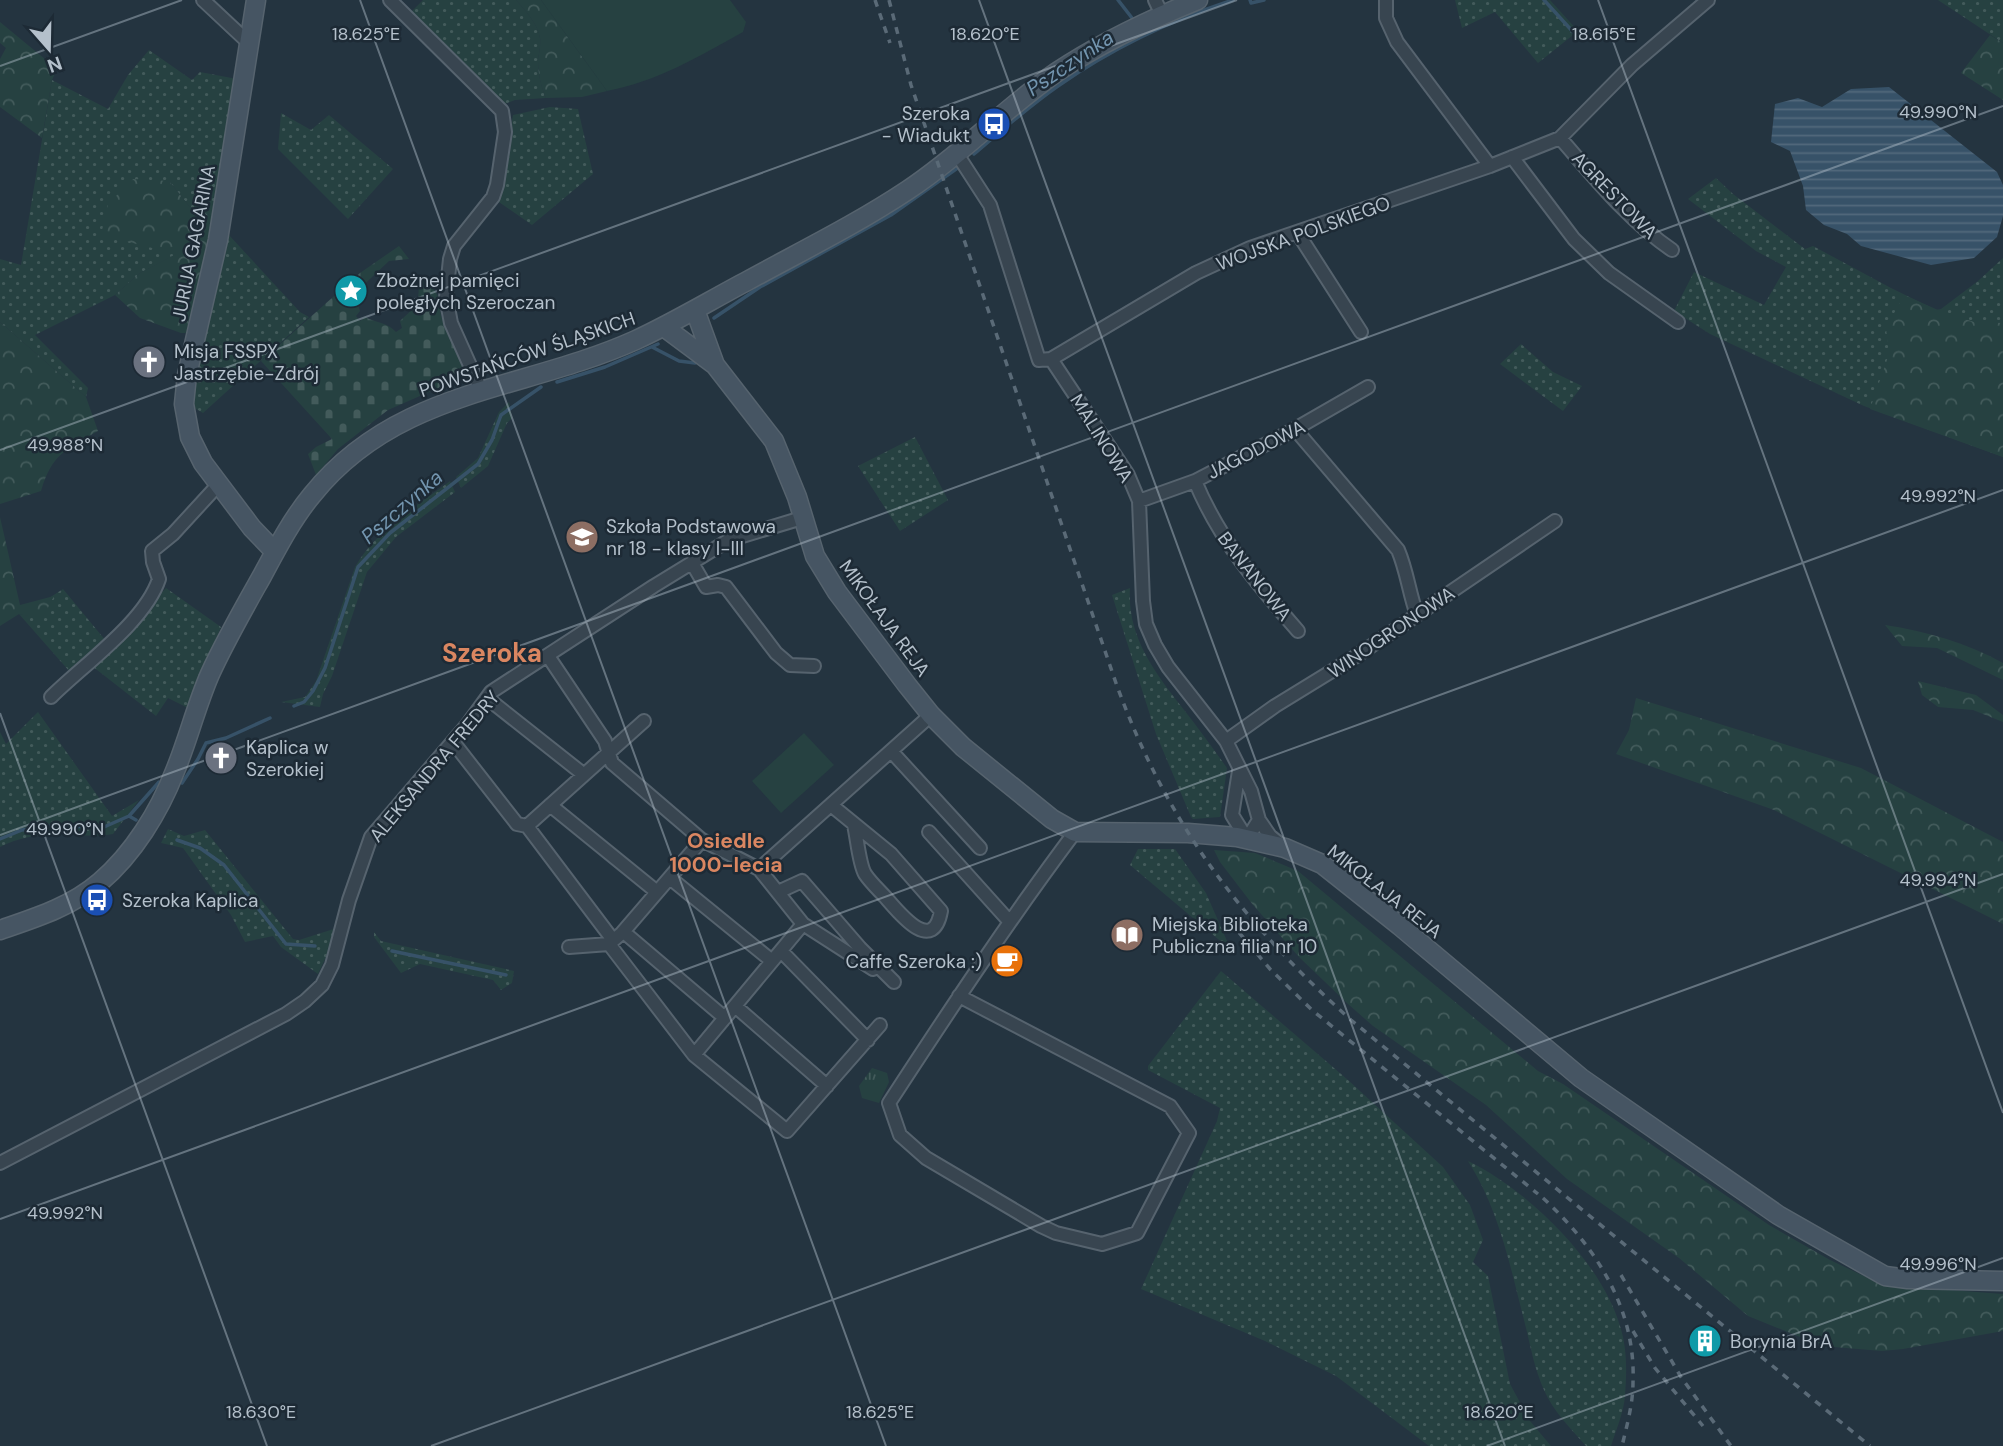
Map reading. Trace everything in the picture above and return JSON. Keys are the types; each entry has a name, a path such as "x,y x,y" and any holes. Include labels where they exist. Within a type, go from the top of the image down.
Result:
{"street":[{"path":"203,0 248,43"},
{"name":"JURIJA GAGARINA","path":"256,0 218,240 185,392 185,415 190,437 203,463 251,528 275,552"},
{"path":"390,0 502,111 505,131 497,186 493,197 454,246 446,296 451,323 481,390"},
{"name":"POWSTAŃCÓW ŚLĄSKICH","path":"0,930 47,914 78,898 122,860 145,828 175,771 210,676 275,552 310,498 349,456 416,415 481,390 589,358 664,327 846,228 909,190 1054,74 1159,8 1198,0"},
{"path":"1386,0 1386,18 1398,42 1490,166"},
{"name":"WOJSKA POLSKIEGO","path":"1052,359 1196,273 1250,248 1490,166 1560,138 1632,65 1708,0"},
{"name":"AGRESTOWA","path":"1560,138 1614,200 1648,233 1672,250"},
{"name":"MALINOWA","path":"957,154 990,205 1040,360 1052,359 1128,475 1139,501 1143,601 1149,631 1168,667 1226,741 1251,791 1258,820"},
{"path":"1512,157 1583,247 1609,273 1678,322"},
{"path":"1297,232 1361,332"},
{"name":"MIKOŁAJA REJA","path":"695,310 715,365"},
{"name":"MIKOŁAJA REJA","path":"664,327 715,365 774,441 797,497 815,556 838,592 931,715 963,747 1052,819 1075,832 1215,834 1247,839 1285,848 1322,864 1581,1078 1778,1215 1885,1276 2003,1281"},
{"name":"JAGODOWA","path":"1139,501 1195,481 1368,387"},
{"path":"1295,429 1398,550 1406,567 1407,583 1417,615"},
{"name":"BANANOWA","path":"1195,481 1233,553 1298,631"},
{"path":"51,697 148,602 159,579 152,551 173,534 218,485"},
{"name":"ALEKSANDRA FREDRY","path":"0,1163 286,1014 305,1001 322,985 332,965 349,900 371,837 453,742 491,692 729,540 802,518"},
{"name":"WINOGRONOWA","path":"1226,741 1555,521"},
{"path":"692,563 706,587 726,587 776,653 790,665 814,666"},
{"path":"548,656 606,741 612,763 702,840 760,869 803,924 894,982 860,948 802,881 778,892"},
{"path":"487,698 583,774"},
{"path":"760,869 931,715"},
{"path":"527,826 644,721"},
{"path":"453,742 517,824 527,826 615,939 694,1055 787,1131 880,1026"},
{"path":"891,751 980,848"},
{"path":"1215,834 1226,826 1232,815 1239,771"},
{"path":"550,805 657,892"},
{"path":"831,805 891,854 941,911 940,919 930,929 916,930 863,872 854,825"},
{"path":"1232,815 1247,839 1258,820 1270,836 1285,848"},
{"path":"929,832 1009,921"},
{"path":"959,996 1170,1106 1189,1133 1137,1233 1102,1244 1056,1233 926,1157 900,1135 889,1103 959,996 1009,921 1075,832"},
{"path":"615,939 702,840"},
{"path":"670,877 772,961"},
{"path":"694,1055 803,924"},
{"path":"569,947 615,939 626,934 725,1018"},
{"path":"781,951 868,1040"},
{"path":"735,1006 827,1086"}],"green space":[{"path":"423,0 516,0 539,33 539,70 546,98 515,100 502,105 410,13"},
{"path":"516,0 541,0 607,91 582,97 546,98 539,70 539,33"},
{"path":"541,0 730,0 746,22 743,32 694,59 660,75 607,91"},
{"path":"1455,0 1550,0 1578,31 1538,63 1495,12 1462,28"},
{"path":"1938,0 2003,0 2003,43"},
{"path":"0,22 57,69 52,80 42,138 0,107 0,59 6,48 0,43"},
{"path":"1990,35 2003,43 2003,100 1961,73"},
{"path":"149,50 192,80 200,72 237,79 216,218 189,206 169,181 177,254 140,273 115,295 35,335 88,388 86,397 0,322 0,259 21,265 52,80 108,109 128,75"},
{"path":"550,107 578,109 593,174 532,225 496,200 513,115"},
{"path":"281,113 311,130 329,115 393,169 348,219 278,149"},
{"path":"1716,178 1805,249 1813,246 1936,310 1978,281 2003,258 2003,457 1864,406 1710,334 1674,311 1694,272 1764,305 1786,267 1756,251 1688,199"},
{"path":"133,179 169,181 189,206 216,218 189,333 181,333 140,318 115,295 140,273 176,254 101,235 108,204"},
{"path":"228,234 300,312 309,317 203,413 191,406 192,386"},
{"path":"399,246 409,259 389,261 354,294 360,311 356,316 360,321 365,317 385,324 396,332 402,328 400,321 417,302 422,281 428,280 438,296 441,316 465,367 461,378 388,410 338,449 316,475 308,454 332,439 261,361 360,273"},
{"path":"1904,295 1974,322 2003,323 2003,457 1870,409 1889,354 1886,328"},
{"path":"0,322 86,397 98,431 77,443 55,461 41,491 0,504"},
{"path":"1521,344 1553,372 1582,386 1563,411 1500,364"},
{"path":"509,402 512,418 507,423 488,466 461,488 456,477 478,458 499,412"},
{"path":"915,437 948,500 900,531 858,466"},
{"path":"450,481 455,492 396,537 367,572 320,707 281,702 305,697 316,681 355,567 364,554 386,530"},
{"path":"0,517 20,605 54,596 42,619 19,614 0,626"},
{"path":"166,588 221,627 188,708 168,698 156,716 92,666"},
{"path":"1130,588 1133,621 1144,651 1161,679 1227,768 1220,817 1191,817 1156,734 1112,595"},
{"path":"63,589 106,641 70,672 19,614 42,618 53,597 49,598"},
{"path":"1885,625 1946,639 1975,649 2003,663 2003,680 1937,648 1902,646"},
{"path":"1918,681 1976,695 2003,715 2003,722 1973,710 1938,707 1922,695"},
{"path":"1636,698 1861,768 2003,842 2003,924 1774,810 1616,754 1629,730"},
{"path":"38,712 112,816 139,800 113,834 41,835 16,840 0,847 0,732 6,744"},
{"path":"804,733 834,765 781,813 752,781"},
{"path":"168,829 184,836 205,830 293,939 299,940 340,927 318,974 281,947 273,936 245,942 231,915 183,848 161,843"},
{"path":"1138,849 1175,849 1206,893 1231,950 1130,865"},
{"path":"1214,850 1255,853 1298,871 1538,1071 1563,1084 1769,1225 1830,1260 1868,1278 1897,1286 2003,1294 2003,1331 1882,1351 1834,1347 1810,1341 1748,1316 1679,1258 1567,1179 1486,1105 1373,1026 1300,958 1253,905"},
{"path":"374,932 381,941 514,971 512,983 501,990 493,980 420,964 401,973 374,937"},
{"path":"1221,971 1348,1080 1443,1167 1470,1205 1483,1240 1473,1262 1488,1276 1510,1384 1530,1421 1551,1446 1429,1446 1336,1376 1265,1341 1141,1289 1217,1121 1220,1108 1148,1070 1148,1066"},
{"path":"872,1068 887,1073 889,1082 879,1103 862,1098 859,1086"},
{"path":"1468,1161 1514,1190 1559,1230 1597,1277 1610,1301 1622,1334 1626,1369 1623,1408 1611,1446 1586,1446 1548,1398 1536,1367 1496,1221"}],"water":[{"path":"1889,87 1997,172 2003,185 2003,216 1997,237 1974,258 1931,265 1861,246 1847,234 1824,225 1806,210 1803,186 1790,151 1771,142 1775,104 1798,98 1822,107 1851,89"}],"waterway":[{"path":"1118,0 1132,18"},
{"name":"Pszczynka","path":"974,154 1047,94 1099,59 1165,26 1233,0"},
{"path":"1250,0 1251,3 1264,0"},
{"path":"1544,0 1574,33"},
{"name":"Pszczynka","path":"714,318 760,287 891,215 959,167"},
{"name":"Pszczynka","path":"557,382 605,367 658,344"},
{"path":"652,347 679,361 695,363"},
{"name":"Pszczynka","path":"294,706 304,702 313,691 325,668 358,567 390,533 478,464 492,440 501,415 541,387"},
{"name":"Pszczynka","path":"182,783 206,743 226,738 270,718"},
{"name":"Pszczynka","path":"0,839 22,830 51,826 104,827 129,816 159,782"},
{"name":"Pszczynka","path":"129,816 136,820"},
{"path":"177,840 200,848 224,865 286,944 315,946"},
{"path":"392,951 506,975"}],"railway":[{"path":"875,0 890,43"},
{"path":"889,0 911,85 1117,686 1137,736 1184,827 1212,868 1275,946 1351,1020 1870,1446"},
{"path":"1230,922 1270,969 1312,1010 1538,1194"},
{"path":"1543,1198 1595,1258 1609,1280 1628,1329 1633,1390 1622,1446"},
{"path":"1621,1275 1681,1377 1731,1446"},
{"path":"1633,1331 1655,1368 1703,1426"}],"place":[{"name":"Szeroka - Wiadukt","path":"994,124"},
{"name":"Zbożnej pamięci poległych Szeroczan","path":"351,291"},
{"name":"Misja FSSPX Jastrzębie-Zdrój","path":"149,362"},
{"name":"Szkoła Podstawowa nr 18 - klasy I-III","path":"582,537"},
{"name":"Kaplica w Szerokiej","path":"221,758"},
{"name":"Szeroka Kaplica","path":"97,900"},
{"name":"Miejska Biblioteka Publiczna filia nr 10","path":"1127,935"},
{"name":"Caffe Szeroka :)","path":"1007,961"},
{"name":"Borynia BrA","path":"1705,1341"}],"district":[{"name":"Szeroka","path":"492,653"},
{"name":"Osiedle 1000-lecia","path":"726,853"}]}
